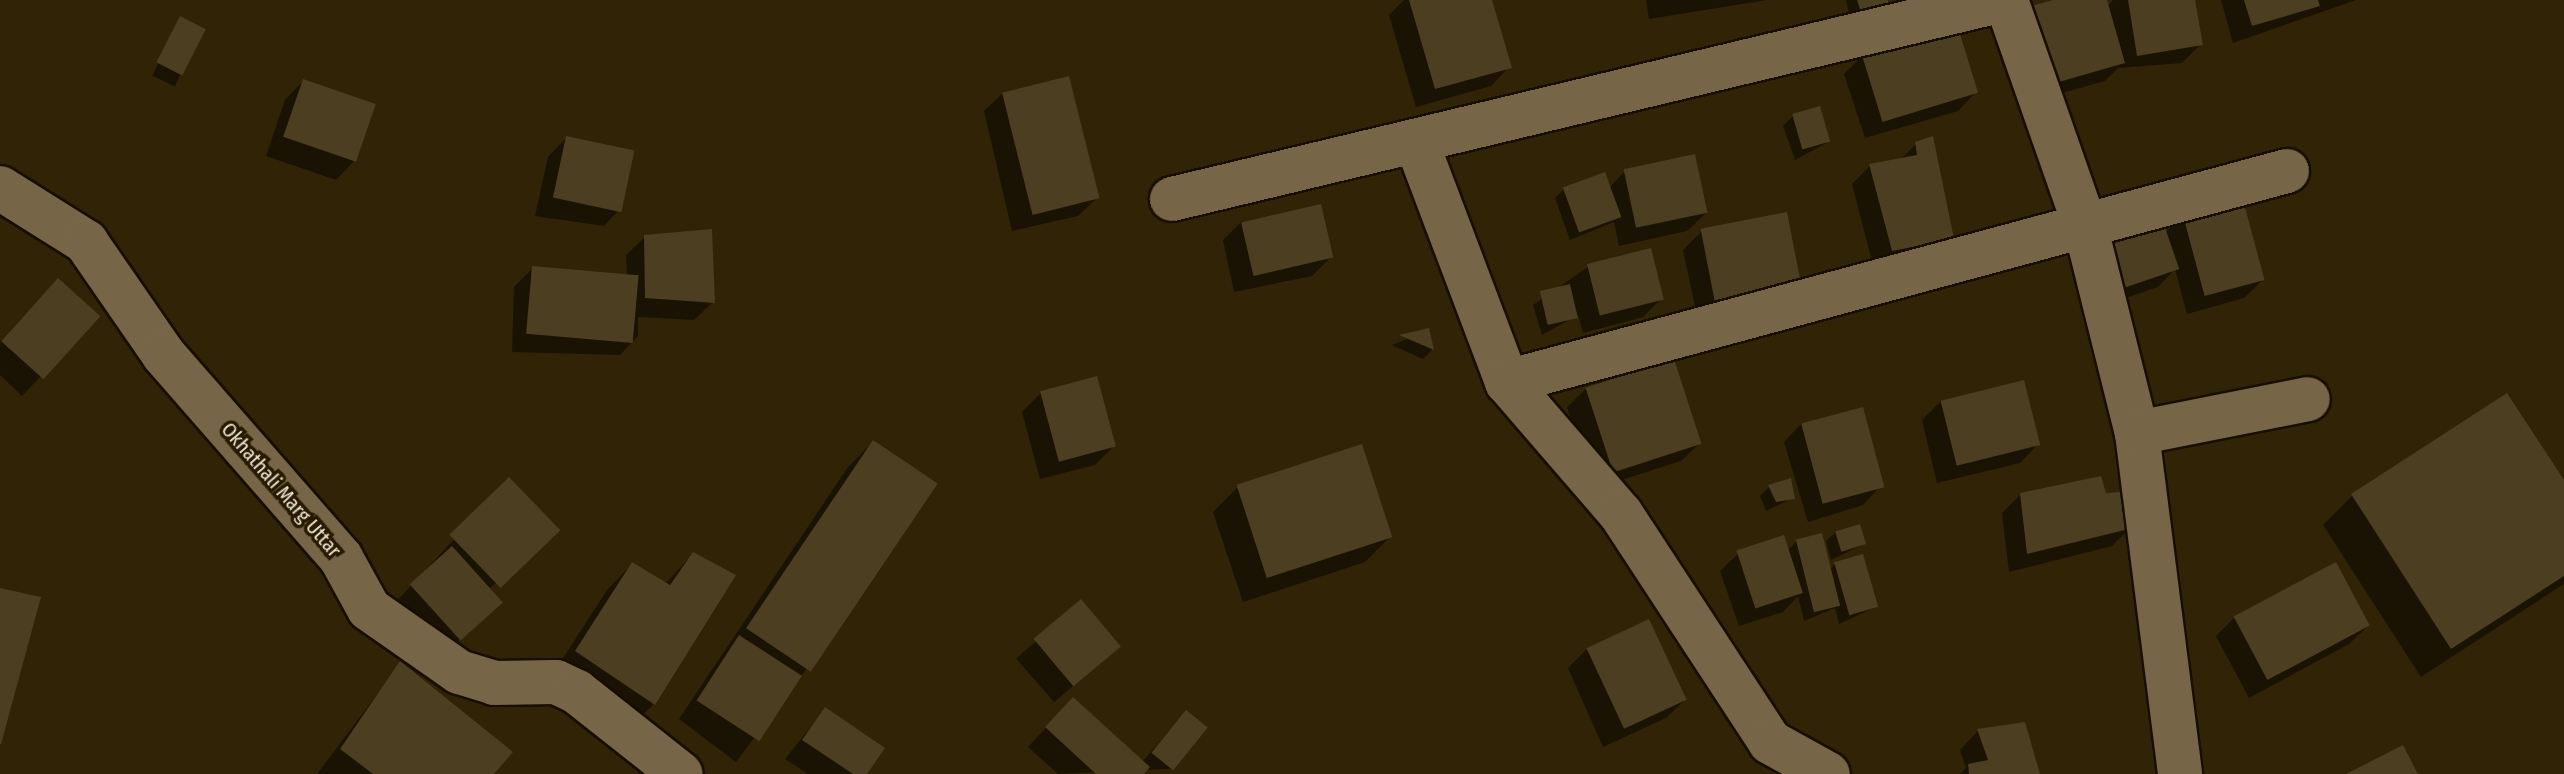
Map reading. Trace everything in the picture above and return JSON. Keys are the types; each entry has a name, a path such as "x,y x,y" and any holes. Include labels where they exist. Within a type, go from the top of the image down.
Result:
{"street":[{"path":"1172,199 2004,0 2085,225 2137,433 2180,774"},
{"path":"1416,141 1507,382 1621,514 1770,742 1828,774"},
{"path":"1507,382 2287,171"},
{"name":"Okhathali Marg Uttar","path":"0,188 86,242 164,355 341,558 369,609 459,672 494,683 556,682 577,692 681,774"},
{"path":"2137,433 2308,399"}],"building":[{"path":"1409,0 1492,0 1512,68 1435,89"},
{"path":"1857,0 1888,0 1890,6 1861,13"},
{"path":"2053,0 2107,0 2125,63 2045,86 2022,9"},
{"path":"2128,0 2195,0 2203,45 2137,56"},
{"path":"2244,0 2318,0 2320,6 2252,26"},
{"path":"180,16 206,29 182,75 156,62"},
{"path":"1957,24 1978,93 1882,122 1861,53"},
{"path":"1069,76 1099,198 1033,215 1002,93"},
{"path":"303,79 376,104 356,162 283,137"},
{"path":"1820,106 1830,142 1802,150 1792,114"},
{"path":"566,136 634,151 621,212 553,198"},
{"path":"1933,136 1954,239 1892,251 1869,164 1917,155 1915,142"},
{"path":"1695,154 1707,213 1636,228 1624,169"},
{"path":"1605,172 1621,217 1579,232 1563,187"},
{"path":"2242,196 2265,280 2205,296 2182,212"},
{"path":"1321,204 1333,258 1253,276 1241,222"},
{"path":"1787,212 1802,290 1716,306 1701,229"},
{"path":"2161,216 2179,269 2118,290 2100,237"},
{"path":"712,229 715,303 645,298 644,235"},
{"path":"1651,248 1664,299 1600,315 1587,264"},
{"path":"532,266 639,275 633,343 526,334"},
{"path":"58,278 100,316 43,379 1,341"},
{"path":"1570,284 1578,318 1548,325 1540,291"},
{"path":"1429,328 1434,350 1399,335"},
{"path":"1674,359 1702,444 1613,472 1586,388"},
{"path":"1097,376 1116,447 1059,462 1040,391"},
{"path":"2024,380 2040,445 1957,466 1941,401"},
{"path":"2507,393 2564,480 2564,576 2451,649 2351,494"},
{"path":"1863,407 1884,487 1823,504 1801,424"},
{"path":"873,440 938,484 811,672 746,628"},
{"path":"1362,444 1392,537 1267,578 1236,485"},
{"path":"2101,476 2106,493 2124,492 2133,528 2027,554 2020,493"},
{"path":"509,477 560,530 501,588 449,535"},
{"path":"1791,478 1795,499 1776,502 1768,485"},
{"path":"1860,524 1866,544 1841,552 1835,532"},
{"path":"1822,533 1840,606 1814,612 1796,540"},
{"path":"1784,535 1803,593 1755,608 1736,550"},
{"path":"452,546 503,602 460,641 410,584"},
{"path":"693,552 736,575 655,705 575,651 632,562 670,585"},
{"path":"1863,554 1878,607 1849,615 1834,562"},
{"path":"2336,562 2370,626 2267,680 2234,616"},
{"path":"0,588 41,597 1,744 0,744"},
{"path":"1081,599 1121,646 1073,686 1034,639"},
{"path":"1649,619 1687,700 1624,729 1586,648"},
{"path":"739,635 802,676 759,741 697,700"},
{"path":"400,661 513,752 494,774 373,774 340,749"},
{"path":"1073,697 1150,767 1144,774 1096,774 1045,727"},
{"path":"825,707 885,748 867,774 853,774 802,740"},
{"path":"1186,710 1208,728 1173,770 1151,753"},
{"path":"2025,722 2040,774 1969,774 1968,764 1988,760 1977,729"},
{"path":"2403,745 2418,774 2346,774"}]}
